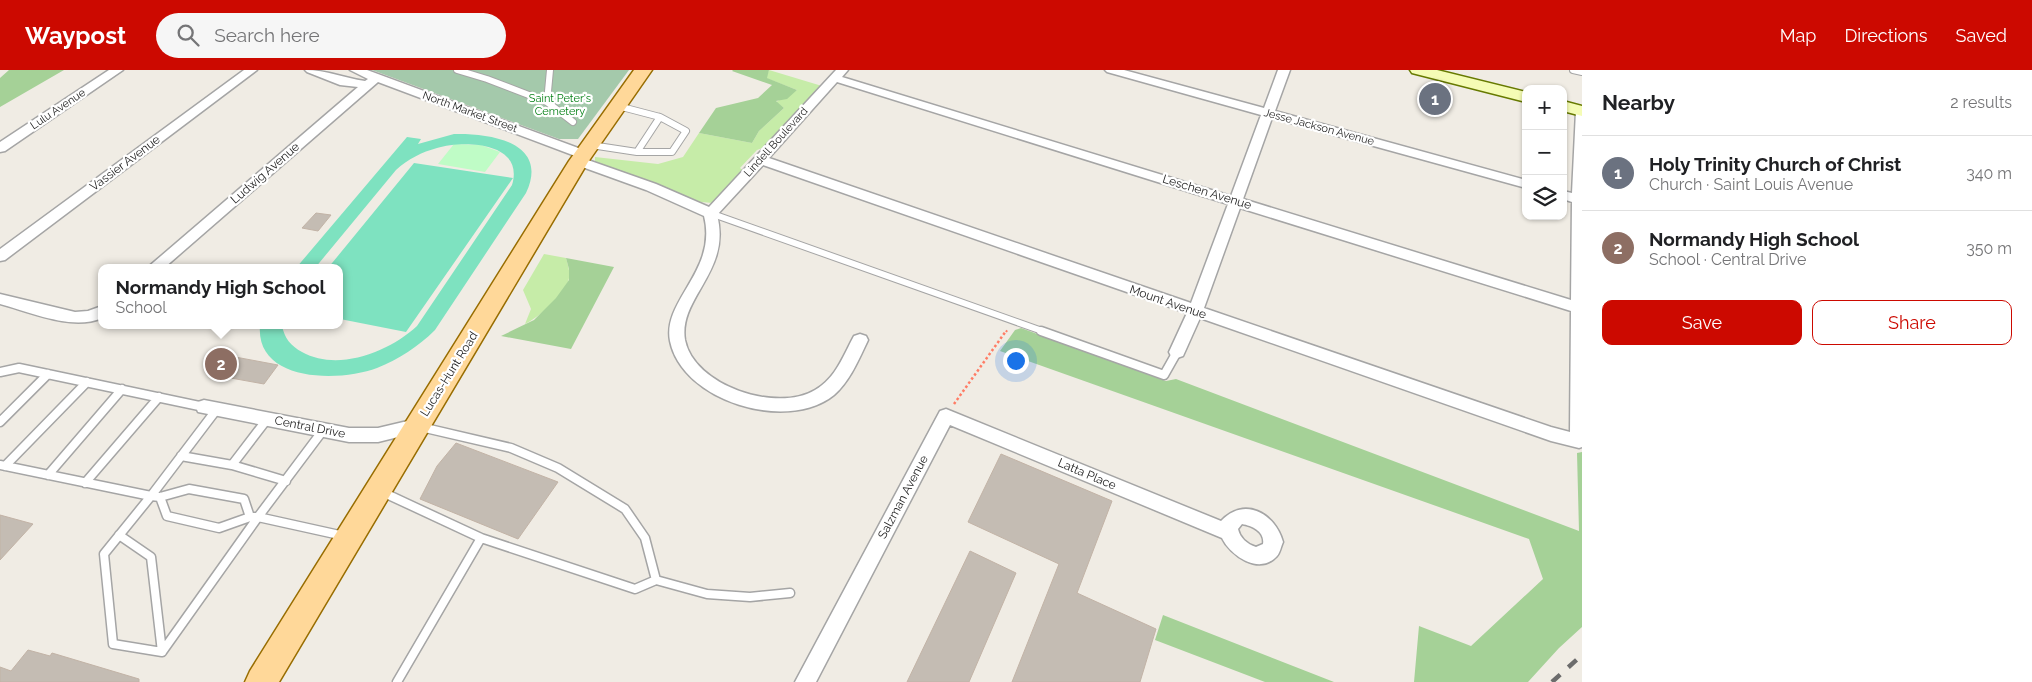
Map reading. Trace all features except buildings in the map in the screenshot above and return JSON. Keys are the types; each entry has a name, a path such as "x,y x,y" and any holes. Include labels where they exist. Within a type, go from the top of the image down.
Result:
{"main road":[{"name":"Lucas-Hunt Road","path":"261,682 416,426 585,154 644,70"}],"street":[{"name":"Lulu Avenue","path":"0,148 117,70"},
{"name":"Vassier Avenue","path":"0,256 250,70"},
{"path":"311,70 344,82 372,81"},
{"name":"North Market Street","path":"356,70 372,81 585,154 651,187 710,213"},
{"name":"Jesse Jackson Avenue","path":"1111,70 1522,183"},
{"path":"1177,352 1195,312 1284,70"},
{"path":"1418,70 1437,72 1522,96"},
{"name":"Lindell Boulevard","path":"710,213 838,74"},
{"name":"Leschen Avenue","path":"838,74 1580,308"},
{"name":"Ludwig Avenue","path":"159,264 372,81"},
{"path":"1567,107 1582,111 1580,308"},
{"name":"Mount Avenue","path":"759,160 1551,434 1579,441 1580,308"},
{"path":"1567,196 1580,199"},
{"path":"710,213 715,233 710,254 703,274 687,299 680,320 677,338 683,358 717,389 755,402 780,406 804,403 823,394 837,381 860,340"},
{"path":"0,299 75,318 96,315"},
{"name":"Central Drive","path":"210,408 349,435 378,435 416,426"},
{"name":"Latta Place","path":"946,416 1228,532"},
{"name":"Salzman Avenue","path":"805,682 946,416"}],"lane":[{"path":"457,70 487,79 547,102 573,122"},
{"path":"547,102 550,70"},
{"path":"1573,70 1582,72"},
{"path":"585,154 672,152 686,131 660,117 618,106"},
{"path":"636,152 660,117"},
{"path":"710,213 1164,375 1177,352"},
{"path":"0,372 19,368 210,408 155,496 104,554 113,644 162,652"},
{"path":"0,422 48,374"},
{"path":"3,466 87,382"},
{"path":"48,475 122,389"},
{"path":"86,483 159,397"},
{"path":"232,465 268,418"},
{"path":"416,426 511,448 558,468 625,509 645,538 656,580"},
{"path":"162,652 254,517 286,481 324,429"},
{"path":"181,456 232,465 286,481"},
{"path":"3,466 155,496 189,488 244,499 254,517"},
{"path":"377,490 481,538 635,589 656,580 707,594 750,597 790,593"},
{"path":"155,496 167,516 219,528 254,517 348,537"},
{"path":"119,535 151,557 162,652"},
{"path":"397,682 481,538"}],"path":[{"path":"946,416 1014,320"}],"green space":[{"path":"9,70 64,70 0,107 0,78"},
{"name":"Saint Peter's Cemetery","path":"372,70 629,70 578,139 559,139"},
{"path":"733,70 769,70 767,78 797,90 787,99 776,101 784,108 759,131 752,143 699,133 716,108 758,98 772,85"},
{"path":"769,70 822,86 768,146 757,150 740,168 744,171 713,203 701,202 595,162 595,157 658,164 683,157 699,133 752,143 759,131 784,108 776,102 797,90 766,78"},
{"path":"454,134 468,134 499,139 512,144 523,152 530,162 531,176 526,193 435,330 422,342 401,357 361,373 322,376 303,374 285,368 271,358 262,344 260,329 283,329 286,338 298,350 316,358 331,360 347,359 378,351 392,344 417,326 512,185 514,171 510,160 501,152 489,147 462,144 437,148 415,156 396,170 318,264 299,264 407,137 421,139 418,144"},
{"path":"454,144 481,145 500,152 485,172 438,164"},
{"path":"414,163 513,178 406,332 343,320 343,264 331,264"},
{"path":"544,254 566,258 569,278 558,298 525,324 531,309 523,290"},
{"path":"566,258 614,267 571,349 501,336 534,320 556,298 569,280"},
{"path":"1021,328 1166,381 1176,379 1579,531 1577,453 1582,452 1582,627 1559,648 1528,682 1414,682 1419,626 1471,646 1543,579 1529,539 1000,351 1015,330"},
{"path":"1163,615 1334,682 1265,682 1155,640"}],"railway":[{"path":"1552,682 1582,655"}],"place":[{"name":"Holy Trinity Church of Christ","path":"1435,99"},
{"name":"Normandy High School","path":"221,364"}]}
